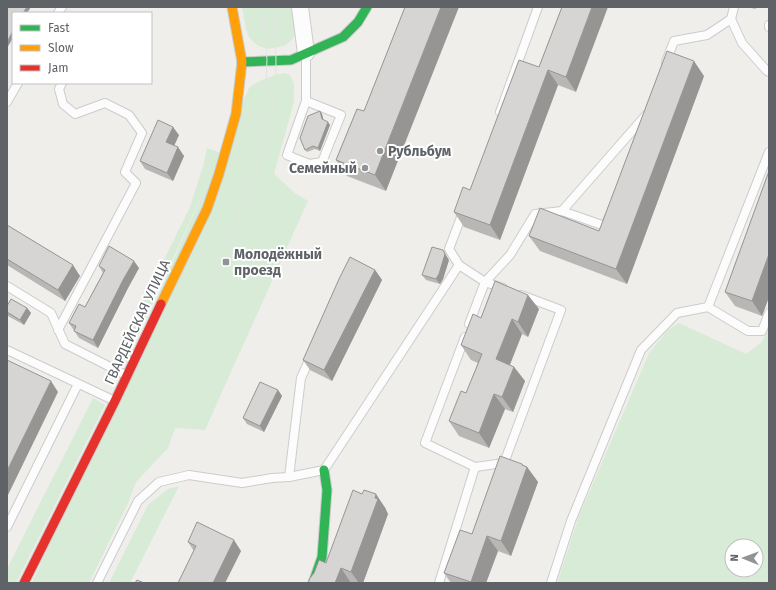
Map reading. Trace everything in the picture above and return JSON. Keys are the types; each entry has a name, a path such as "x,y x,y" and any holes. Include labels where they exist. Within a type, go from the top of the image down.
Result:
{"street":[{"path":"300,7 306,53"},
{"path":"242,62 291,60 343,37 358,22 367,7"},
{"name":"ГВАРДЕЙСКАЯ УЛИЦА","path":"24,583 115,402 207,209 220,174 236,114 242,62 230,9"},
{"path":"313,583 322,557 327,490 324,470"}],"lane":[{"path":"497,118 538,7"},
{"path":"734,7 731,19 742,44 769,72"},
{"path":"663,71 674,42 707,35 731,19"},
{"path":"306,53 306,101 287,155 309,164 322,162 341,115 306,101"},
{"path":"7,102 17,84"},
{"path":"58,330 136,183 125,172 142,133 129,115 105,103 75,114 62,104 59,89 62,84"},
{"path":"562,210 648,111 638,137"},
{"path":"708,307 769,152"},
{"path":"465,207 449,249 459,265 485,282 561,310 504,463 476,467 425,443 485,282 510,255 535,214 562,210 606,226 611,211"},
{"path":"97,583 138,501 159,482 189,475 242,483 289,477 324,470 459,265"},
{"path":"7,286 51,313 65,344 127,376"},
{"path":"551,583 571,522 641,350 677,313 708,307 748,331 762,331 769,313"},
{"path":"7,350 115,402"},
{"path":"289,477 301,378 313,351"},
{"path":"7,527 78,384"},
{"path":"439,583 476,467"}],"green space":[{"path":"242,7 294,7 296,32 292,40 284,46 268,49 254,43 249,37 246,29"},
{"path":"283,73 290,75 294,84 294,102 274,174 296,194 308,201 205,430 175,428 168,448 136,482 129,501 89,583 32,583 249,88 261,80"},
{"path":"207,148 221,153 124,366 114,361 190,207 204,163"},
{"path":"679,323 746,354 762,342 769,325 769,583 557,583 579,516 649,353 668,330"},
{"path":"93,398 105,405 16,583 7,583 7,569"},
{"path":"179,486 130,583 109,583 148,505 168,489"}],"building":[{"path":"7,7 27,7 24,12 12,12 12,33 7,42"},
{"path":"405,7 441,7 375,175 336,160 357,109 364,111"},
{"path":"562,7 592,7 566,77 548,70 490,225 454,212 463,187 470,190 519,60 539,67"},
{"path":"667,51 694,61 616,269 529,236 540,208 599,231"},
{"path":"320,111 322,119 328,122 318,148 313,146 305,150 300,138 308,116"},
{"path":"158,120 173,127 166,142 178,147 167,173 140,161"},
{"path":"769,171 769,254 752,301 725,292"},
{"path":"7,225 73,265 58,290 7,259"},
{"path":"109,246 134,261 93,340 74,331 76,326 69,323 79,304 85,307 105,270 99,266"},
{"path":"432,247 443,250 445,254 436,279 422,275"},
{"path":"350,257 375,270 324,370 303,360"},
{"path":"495,281 528,295 518,322 512,319 496,359 514,367 502,397 494,394 479,433 449,421 461,391 466,393 482,354 461,345 473,314 481,318"},
{"path":"11,299 27,308 20,320 7,312 7,306"},
{"path":"7,360 51,381 7,471"},
{"path":"260,382 278,390 260,426 243,418"},
{"path":"500,456 527,467 501,541 487,536 471,582 444,573 460,530 472,534"},
{"path":"353,490 362,494 364,490 376,494 375,498 378,499 351,572 341,568 335,583 308,583 319,560 326,563"},
{"path":"197,522 234,540 213,583 178,583 196,546 188,542"},
{"path":"137,580 144,583 135,583"}],"tram line":[{"path":"59,583 219,258 241,203 260,135 265,107 267,60 263,7"},
{"path":"67,583 226,262 249,206 275,105 276,60 274,13 272,7"}],"traffic: fast":[{"path":"242,62 291,60 343,37 358,22 367,7"},
{"path":"313,583 322,557 327,490 324,470"}],"traffic: slow":[{"path":"161,304 207,209 219,174 236,114 242,62 232,7"}],"traffic: jam":[{"path":"24,583 115,401 161,304"}],"place":[{"name":"Рубльбум","path":"380,151"},
{"name":"Семейный","path":"365,168"},
{"name":"Молодёжный проезд","path":"226,262"}]}
